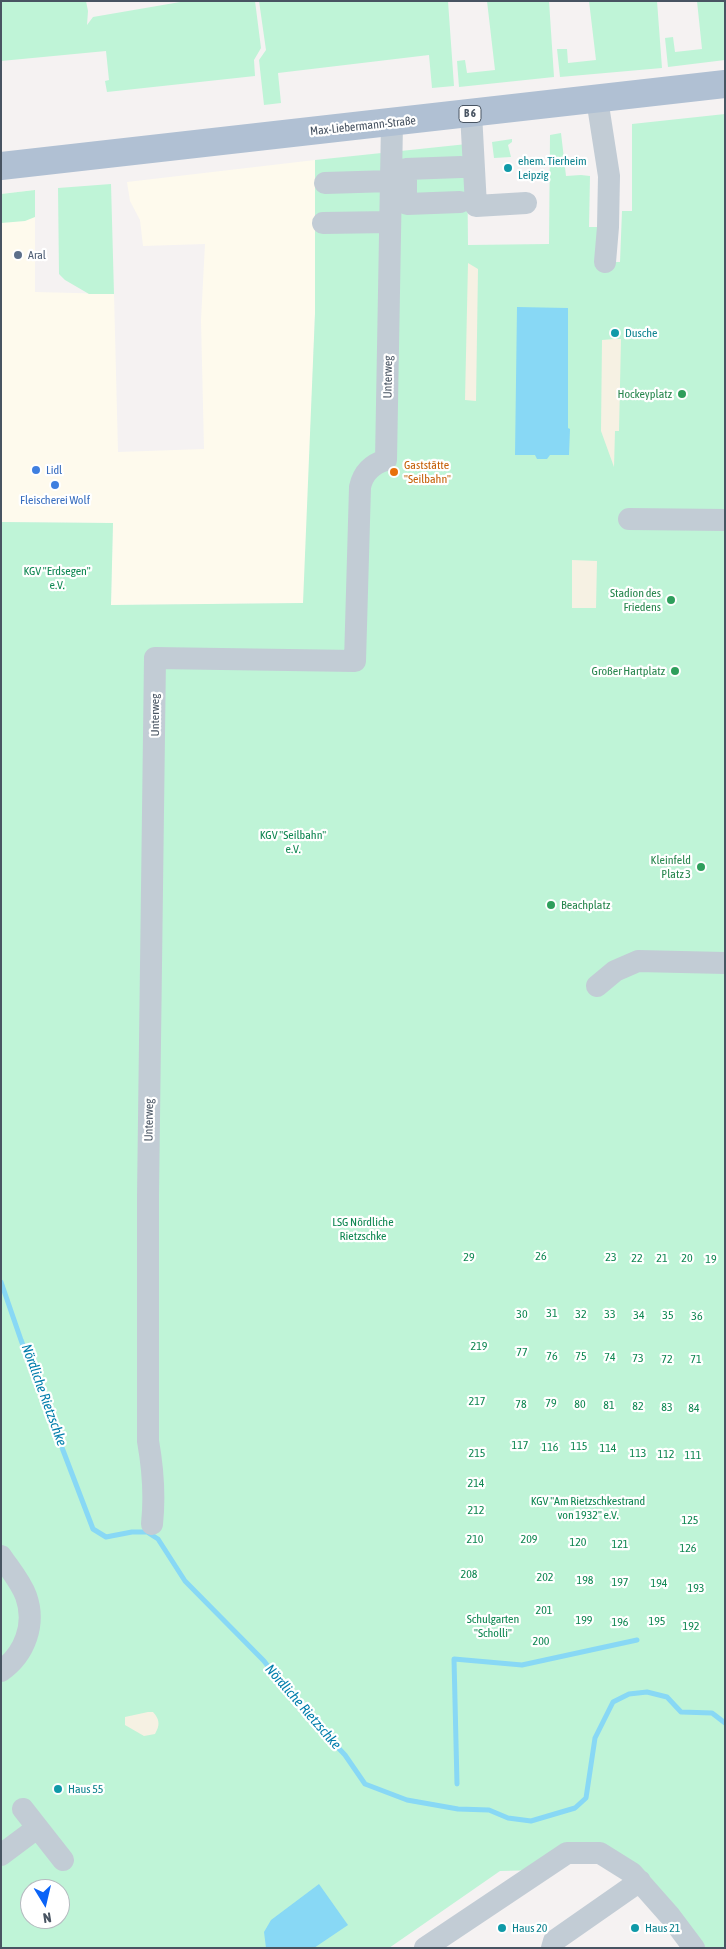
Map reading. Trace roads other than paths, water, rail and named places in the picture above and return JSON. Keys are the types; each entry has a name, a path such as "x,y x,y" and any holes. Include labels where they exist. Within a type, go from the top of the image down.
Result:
{"main road":[{"name":"Max-Liebermann-Straße","path":"1,166 725,84"}],"street":[{"path":"597,99 608,176 608,227 605,262"},
{"path":"470,114 476,206 526,203"},
{"name":"Unterweg","path":"152,1524 154,1504 152,1462 148,1441 148,1284 155,658 355,661 360,488 363,476 371,468 386,460 390,222 396,189 392,123"},
{"path":"396,189 406,169 461,167"},
{"path":"325,182 396,189 407,204 460,202"},
{"path":"323,223 390,222"},
{"path":"629,519 725,520"},
{"path":"598,986 615,971 638,961 725,963"},
{"path":"1,1556 26,1594 30,1611 29,1629 23,1648 11,1664 1,1671"},
{"path":"23,1809 63,1860"},
{"path":"1,1855 37,1828"},
{"path":"425,1948 567,1853 600,1853 632,1873 640,1881 694,1948"},
{"path":"552,1948 554,1940 640,1881"}],"water":[{"path":"517,307 568,308 569,455 550,455 547,459 537,459 535,455 515,455"},
{"path":"319,1884 348,1925 314,1948 266,1948 264,1932 271,1920"}],"waterway":[{"name":"Nördliche Rietzschke","path":"1,1282 21,1340 93,1529 106,1537 132,1532 147,1532 158,1539 185,1581 264,1661 297,1704 345,1755 365,1784 407,1800 458,1809 489,1810 508,1818 531,1821 575,1808 586,1798 595,1738 613,1702 629,1694 647,1692 667,1697 681,1712 712,1713 725,1723"},
{"path":"457,1784 454,1659 522,1665 637,1640"}],"place":[{"name":"ehem. Tierheim Leipzig","path":"508,168"},
{"name":"Aral","path":"18,255"},
{"name":"Dusche","path":"615,333"},
{"name":"Hockeyplatz","path":"682,394"},
{"name":"Lidl","path":"36,470"},
{"name":"Gaststätte \"Seilbahn\"","path":"394,472"},
{"name":"Fleischerei Wolf","path":"55,485"},
{"name":"Stadion des Friedens","path":"671,600"},
{"name":"Großer Hartplatz","path":"675,671"},
{"name":"Kleinfeld Platz 3","path":"701,867"},
{"name":"Beachplatz","path":"551,905"},
{"name":"Haus 55","path":"58,1789"},
{"name":"Haus 20","path":"502,1928"},
{"name":"Haus 21","path":"635,1928"}],"park label":[{"name":"KGV \"Erdsegen\" e.V.","path":"57,578"},
{"name":"KGV \"Seilbahn\" e.V.","path":"293,842"},
{"name":"LSG Nördliche Rietzschke","path":"363,1229"},
{"name":"26","path":"541,1256"},
{"name":"29","path":"469,1257"},
{"name":"23","path":"611,1257"},
{"name":"22","path":"637,1258"},
{"name":"21","path":"662,1258"},
{"name":"20","path":"687,1258"},
{"name":"19","path":"711,1259"},
{"name":"31","path":"552,1313"},
{"name":"30","path":"522,1314"},
{"name":"32","path":"581,1314"},
{"name":"33","path":"610,1314"},
{"name":"34","path":"639,1315"},
{"name":"35","path":"668,1315"},
{"name":"36","path":"697,1316"},
{"name":"219","path":"479,1346"},
{"name":"77","path":"522,1352"},
{"name":"76","path":"552,1356"},
{"name":"75","path":"581,1356"},
{"name":"74","path":"610,1357"},
{"name":"73","path":"638,1358"},
{"name":"72","path":"667,1359"},
{"name":"71","path":"696,1359"},
{"name":"217","path":"477,1401"},
{"name":"79","path":"551,1403"},
{"name":"78","path":"521,1404"},
{"name":"80","path":"580,1404"},
{"name":"81","path":"609,1405"},
{"name":"82","path":"638,1406"},
{"name":"83","path":"667,1407"},
{"name":"84","path":"694,1408"},
{"name":"117","path":"520,1445"},
{"name":"115","path":"579,1446"},
{"name":"116","path":"550,1447"},
{"name":"114","path":"608,1448"},
{"name":"215","path":"477,1453"},
{"name":"113","path":"638,1453"},
{"name":"112","path":"666,1454"},
{"name":"111","path":"693,1455"},
{"name":"214","path":"476,1483"},
{"name":"KGV \"Am Rietzschkestrand von 1932\" e.V.","path":"588,1508"},
{"name":"212","path":"476,1510"},
{"name":"125","path":"690,1520"},
{"name":"210","path":"475,1539"},
{"name":"209","path":"529,1539"},
{"name":"120","path":"578,1542"},
{"name":"121","path":"620,1544"},
{"name":"126","path":"688,1548"},
{"name":"208","path":"469,1574"},
{"name":"202","path":"545,1577"},
{"name":"198","path":"585,1580"},
{"name":"197","path":"620,1582"},
{"name":"194","path":"659,1583"},
{"name":"193","path":"696,1588"},
{"name":"201","path":"544,1610"},
{"name":"199","path":"584,1620"},
{"name":"195","path":"657,1621"},
{"name":"196","path":"620,1622"},
{"name":"Schulgarten \"Scholli\"","path":"493,1626"},
{"name":"192","path":"691,1626"},
{"name":"200","path":"541,1641"}]}
